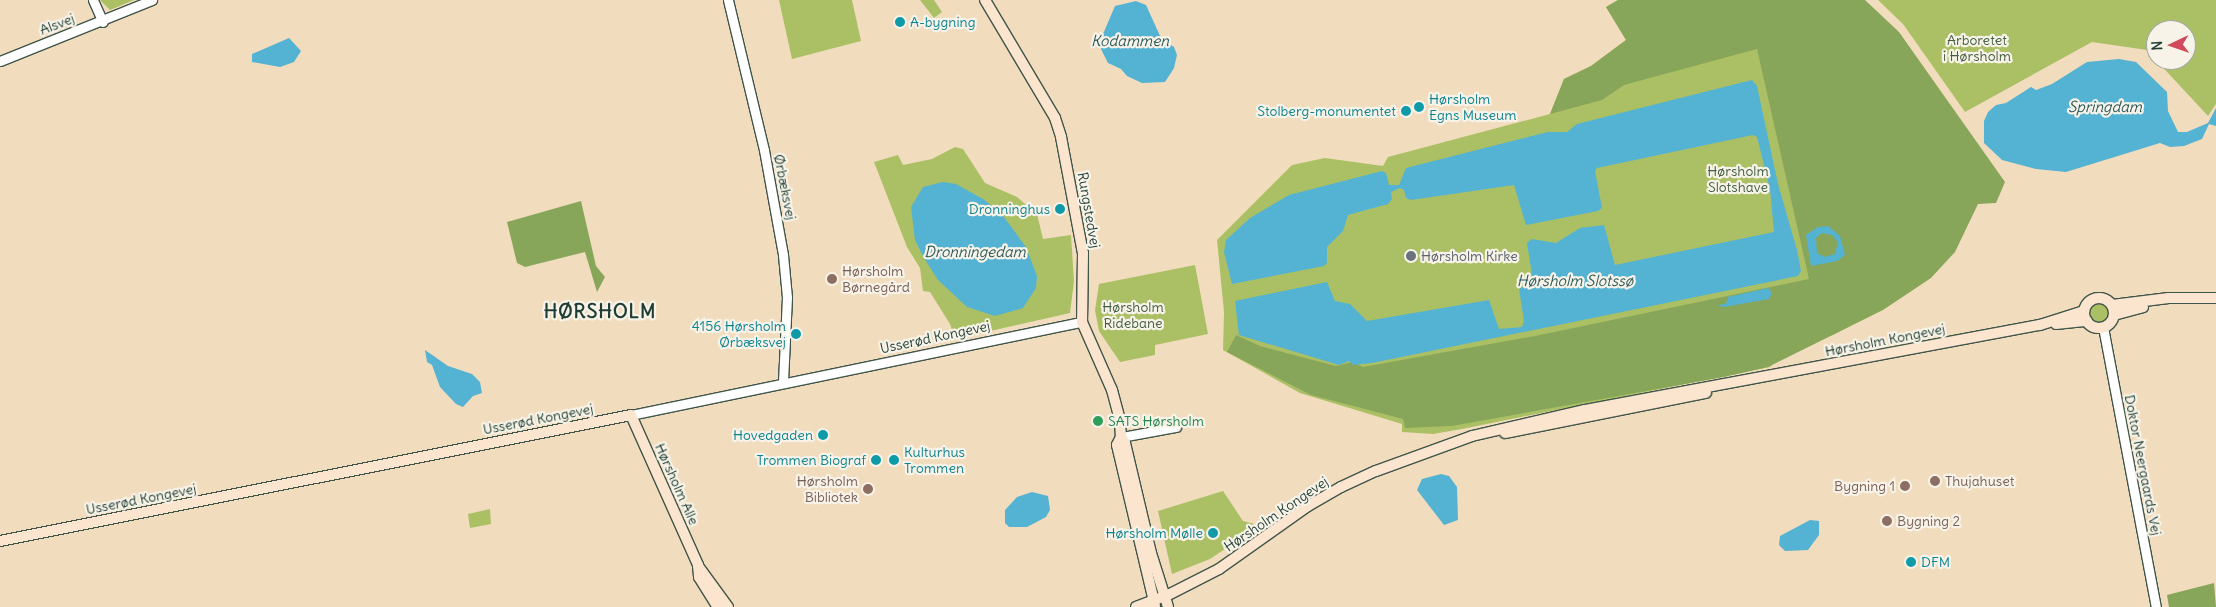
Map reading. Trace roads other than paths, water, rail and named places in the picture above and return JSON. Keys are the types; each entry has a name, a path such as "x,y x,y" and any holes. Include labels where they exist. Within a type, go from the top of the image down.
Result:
{"main road":[{"name":"Rungstedvej","path":"985,0 1058,128 1082,246 1082,322 1109,380 1121,437 1125,444 1140,511 1166,602"},
{"path":"2096,298 2105,299 2113,310 2109,324 2103,327 2087,321 2084,311 2087,304 2096,298"},
{"path":"2113,310 2178,300 2216,298"},
{"name":"Hørsholm Kongevej","path":"2040,325 2084,311"},
{"name":"Hørsholm Kongevej","path":"1166,602 1219,569 1308,506 1341,487 1376,471 1522,422 1672,393 1735,384 2040,325 2087,321"},
{"name":"Hørsholm Kongevej","path":"1462,441 1676,401 1735,384"},
{"path":"1591,418 1598,411 1672,393"},
{"name":"Usserød Kongevej","path":"0,541 631,415"},
{"name":"Hørsholm Alle","path":"631,415 698,566 704,588 718,607"},
{"name":"Rungstedvej","path":"1121,437 1117,445 1156,605"},
{"path":"1127,487 1152,578 1166,602 1136,607"},
{"name":"Hørsholm Alle","path":"698,566 728,607"}],"street":[{"path":"93,0 103,22"},
{"name":"Alsvej","path":"0,62 103,22 152,0"},
{"name":"Ørbæksvej","path":"728,0 764,150 784,262 787,297 783,383"},
{"name":"Usserød Kongevej","path":"631,415 1082,322"},
{"name":"Doktor Neergaards Vej","path":"2103,327 2156,607"},
{"path":"1121,437 1176,427"}],"water":[{"name":"Kodammen","path":"1136,1 1146,5 1161,38 1174,47 1177,55 1174,68 1165,82 1142,83 1127,76 1121,69 1108,63 1101,49 1103,34 1115,6"},
{"path":"289,38 301,51 294,62 280,67 252,62 252,54"},
{"name":"Springdam","path":"2119,59 2136,62 2167,92 2168,111 2178,132 2187,132 2208,123 2216,108 2216,126 2209,124 2202,139 2184,146 2170,147 2160,143 2066,172 2036,169 2002,160 1984,143 1984,121 1988,112 1996,105 2006,103 2031,87 2036,90 2052,84 2087,62"},
{"name":"Hørsholm Slotssø","path":"1752,80 1757,86 1778,184 1797,250 1801,271 1798,276 1372,363 1353,365 1349,361 1339,365 1239,335 1235,301 1327,282 1335,301 1350,304 1367,321 1489,300 1499,329 1522,327 1524,321 1519,289 1533,281 1527,243 1532,239 1556,243 1580,228 1604,225 1615,265 1774,232 1770,189 1757,137 1753,135 1597,168 1595,171 1602,208 1598,211 1526,225 1514,185 1411,200 1406,198 1404,190 1400,188 1391,192 1392,199 1388,204 1348,215 1343,231 1327,247 1327,263 1324,266 1232,284 1224,252 1226,240 1250,218 1289,195 1382,171 1386,173 1389,185 1399,185 1406,168 1548,132 1567,132 1577,124"},
{"name":"Dronningedam","path":"943,182 956,184 983,199 1001,213 1026,247 1037,276 1036,288 1023,308 995,316 967,307 938,280 924,258 915,240 911,207 923,187"},
{"path":"1828,226 1840,236 1845,255 1837,261 1811,266 1806,235 1818,227","holes":["1822,233 1832,235 1838,242 1835,254 1825,257 1817,253 1816,238"]},
{"path":"1768,288 1772,293 1769,299 1724,307 1717,305 1726,304 1728,297"},
{"path":"425,350 448,366 472,374 480,382 482,393 473,396 463,407 456,404 440,387 432,365 427,362"},
{"path":"1441,474 1449,476 1457,487 1458,520 1444,525 1417,490 1422,479"},
{"path":"1032,492 1048,496 1050,510 1046,517 1027,527 1009,527 1005,523 1005,510 1017,497"},
{"path":"1810,520 1819,521 1819,535 1808,550 1785,551 1779,545 1780,536"}],"place":[{"name":"A-bygning","path":"900,22"},
{"name":"Hørsholm Egns Museum","path":"1419,107"},
{"name":"Stolberg-monumentet","path":"1406,111"},
{"name":"Dronninghus","path":"1060,209"},
{"name":"Hørsholm Kirke","path":"1411,256"},
{"name":"Hørsholm Børnegård","path":"832,279"},
{"name":"4156 Hørsholm Ørbæksvej","path":"796,334"},
{"name":"SATS Hørsholm","path":"1098,421"},
{"name":"Hovedgaden","path":"823,435"},
{"name":"Trommen Biograf","path":"876,460"},
{"name":"Kulturhus Trommen","path":"894,460"},
{"name":"Thujahuset","path":"1935,481"},
{"name":"Bygning 1","path":"1905,486"},
{"name":"Hørsholm Bibliotek","path":"868,489"},
{"name":"Bygning 2","path":"1887,521"},
{"name":"Hørsholm Mølle","path":"1213,533"},
{"name":"DFM","path":"1911,562"}],"district":[{"name":"HØRSHOLM","path":"600,312"}],"park label":[{"name":"Arboretet i Hørsholm","path":"1977,48"},
{"name":"Hørsholm Slotshave","path":"1738,180"},
{"name":"Hørsholm Ridebane","path":"1133,316"}]}
